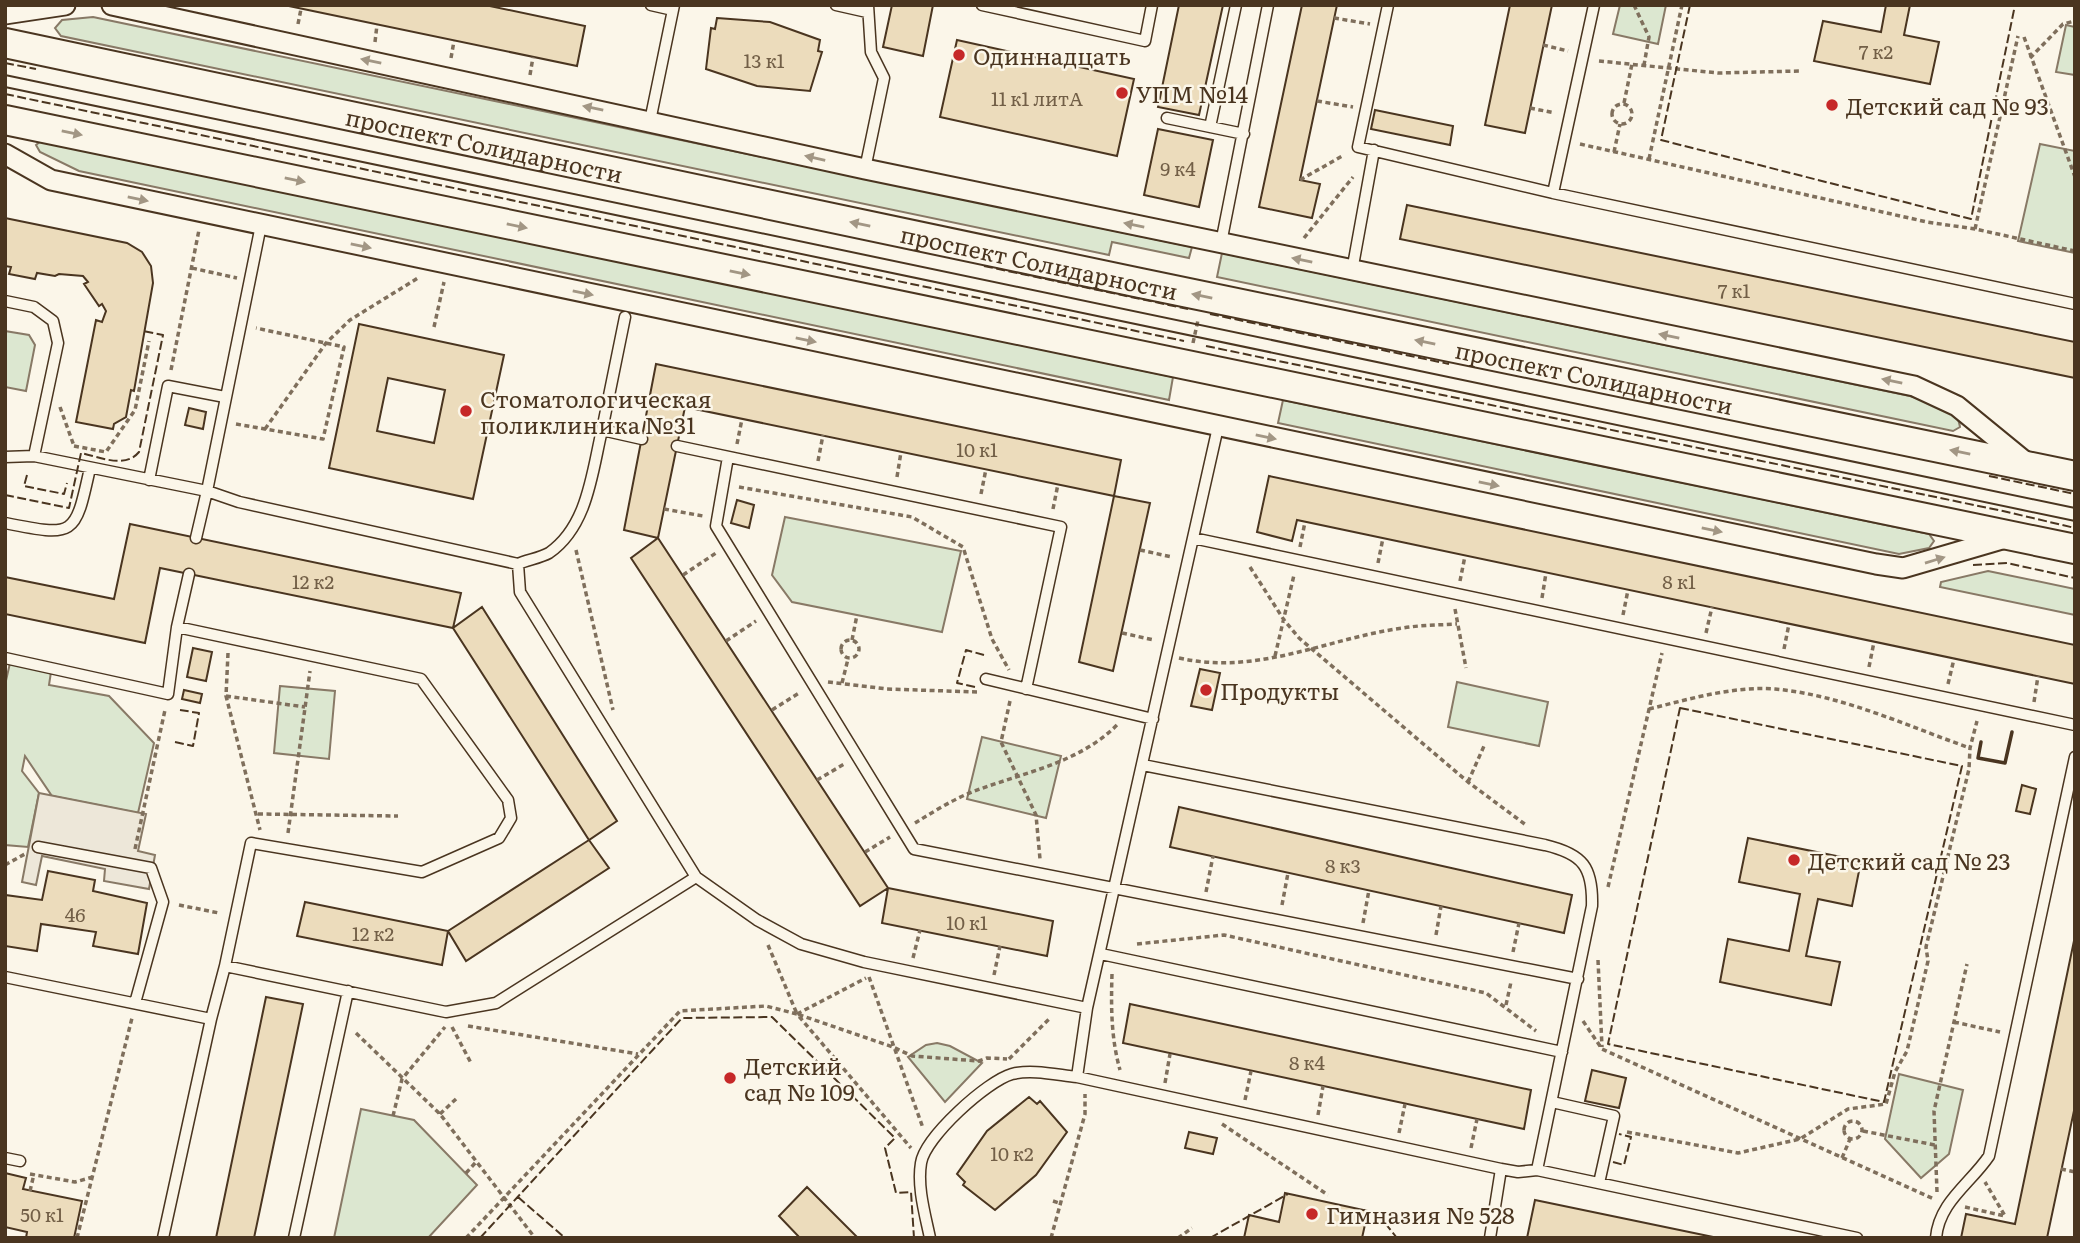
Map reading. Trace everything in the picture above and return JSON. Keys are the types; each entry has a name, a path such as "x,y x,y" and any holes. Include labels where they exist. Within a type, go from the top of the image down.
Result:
{"main road":[{"name":"проспект Солидарности","path":"5,43 1140,283 2075,476"},
{"path":"5,120 2075,549"}],"street":[{"path":"5,14 65,5"},
{"path":"112,5 865,169 1914,386 1956,406 2031,467"},
{"path":"5,155 51,180 1876,565 1903,568 2014,536"}],"lane":[{"path":"650,121 673,8 651,5"},
{"path":"836,5 868,8 871,52 884,78 865,169"},
{"path":"982,5 1145,41 1152,5"},
{"path":"1210,127 1236,5"},
{"path":"1221,243 1268,5"},
{"path":"1388,5 1359,147 1553,193 2075,304"},
{"path":"1553,193 1594,5"},
{"path":"1167,118 1244,134"},
{"path":"1352,271 1374,150"},
{"path":"197,538 261,225"},
{"path":"5,301 34,307 53,321 58,342 34,456"},
{"path":"5,457 34,456 207,491 239,502 518,564 548,553 572,531 585,504 625,317"},
{"path":"149,480 168,386 225,397"},
{"path":"1077,1077 1087,1008 1218,427"},
{"path":"602,430 642,439"},
{"path":"677,446 1060,527 1026,689"},
{"path":"732,457 716,526 914,849 1578,979"},
{"path":"5,523 54,533 69,528 80,516 90,468"},
{"path":"1193,538 2075,725"},
{"path":"518,564 520,592 696,877 758,920 801,944 864,962 1087,1008"},
{"path":"5,658 168,694 177,627 189,573"},
{"path":"163,1238 251,844 422,872 499,838 511,818 508,800 421,680 177,627"},
{"path":"986,679 1153,719"},
{"path":"1936,1238 1937,1223 1947,1203 1979,1171 1989,1156 2075,757"},
{"path":"1143,765 1569,850 1586,866 1593,884 1592,906 1537,1170"},
{"path":"38,847 151,868 163,902 135,1003"},
{"path":"225,965 446,1012 496,1003 696,877"},
{"path":"1101,954 1562,1052"},
{"path":"5,977 211,1019"},
{"path":"294,1238 348,991"},
{"path":"930,1238 920,1183 921,1161 928,1143 987,1086 1012,1074 1077,1077 1501,1170 1537,1170 1857,1238"},
{"path":"1552,1102 1614,1116 1599,1183"},
{"path":"5,1157 20,1161"},
{"path":"1490,1238 1501,1170"}],"path":[{"path":"1634,5 1649,37 1644,65"},
{"path":"1649,159 1682,5"},
{"path":"298,26 301,9"},
{"path":"1335,18 1384,27"},
{"path":"2030,58 2063,23 2075,21"},
{"path":"375,42 377,25"},
{"path":"1975,229 2021,36 2075,177"},
{"path":"451,58 454,41"},
{"path":"1543,45 1583,56 1632,64 1718,73 1800,71"},
{"path":"530,75 533,57"},
{"path":"1624,103 1632,64"},
{"path":"1317,101 1366,110"},
{"path":"1624,103 1632,110 1632,116 1625,124 1620,124 1612,117 1612,111 1624,103"},
{"path":"1530,108 1570,117"},
{"path":"1614,152 1620,124"},
{"path":"1564,141 1927,222 1975,229 2075,251"},
{"path":"1300,180 1359,147"},
{"path":"1304,238 1374,150"},
{"path":"168,386 200,228"},
{"path":"191,268 249,281"},
{"path":"265,429 326,344 350,320 424,275"},
{"path":"434,327 445,279"},
{"path":"1192,345 1199,311"},
{"path":"220,421 323,439 344,347 240,324"},
{"path":"74,446 106,452 135,410 149,341"},
{"path":"48,387 56,396 74,446 71,464"},
{"path":"732,457 743,419"},
{"path":"816,475 823,435"},
{"path":"894,492 901,452"},
{"path":"978,509 986,469"},
{"path":"724,484 912,517 963,547 992,639 1007,662 1013,685 1000,742 1036,815 1042,874"},
{"path":"1050,524 1058,484"},
{"path":"664,509 717,519"},
{"path":"1275,657 1305,522"},
{"path":"572,531 617,729 613,739"},
{"path":"1375,577 1383,538"},
{"path":"683,575 728,546"},
{"path":"1238,548 1284,620 1313,651 1468,782 1537,833 1545,845"},
{"path":"1140,550 1188,561"},
{"path":"1540,611 1546,573"},
{"path":"1621,628 1628,590"},
{"path":"1704,646 1712,607"},
{"path":"726,641 769,613"},
{"path":"852,640 857,615"},
{"path":"1167,655 1208,665 1313,651 1402,628 1457,624"},
{"path":"1781,663 1789,624"},
{"path":"1122,633 1170,644"},
{"path":"1607,890 1665,638"},
{"path":"229,639 226,696 258,814 262,845"},
{"path":"842,683 848,659 859,651 859,646 852,640"},
{"path":"848,659 841,650 846,641 852,640"},
{"path":"1866,680 1874,642"},
{"path":"286,849 312,656"},
{"path":"1945,697 1954,659"},
{"path":"2031,715 2038,676"},
{"path":"772,710 822,681 887,689 930,688 976,693 986,679"},
{"path":"1649,709 1723,691 1775,689 1838,701 1970,748"},
{"path":"131,864 168,694"},
{"path":"226,696 305,707"},
{"path":"1611,1128 1659,1140 1738,1153 1800,1139 1848,1109 1882,1106 1887,1101 1895,1072 1906,1051 1922,987 1928,961 1926,947 1969,769 1970,748 1981,705"},
{"path":"865,852 969,793 1058,763 1105,737 1128,713"},
{"path":"1468,782 1484,746"},
{"path":"817,780 858,756"},
{"path":"258,814 398,816"},
{"path":"5,865 38,847"},
{"path":"1203,906 1213,856"},
{"path":"1280,920 1288,873"},
{"path":"1360,936 1369,890"},
{"path":"163,902 236,916"},
{"path":"1433,951 1441,906"},
{"path":"758,920 797,1014 921,1161"},
{"path":"1506,1005 1518,923"},
{"path":"910,970 920,930"},
{"path":"1124,1087 1114,1048 1111,1008 1114,956 1121,946 1224,935 1486,993 1506,1005 1562,1052"},
{"path":"991,989 1000,946"},
{"path":"1598,948 1602,1049"},
{"path":"864,962 928,1143"},
{"path":"1573,1004 1602,1049 1938,1201 1934,1111 1967,964"},
{"path":"797,1014 869,977"},
{"path":"77,1238 135,1003"},
{"path":"466,1238 680,1012 766,1006 894,1046 912,1056 979,1061 987,1058 1009,1059 1064,1004"},
{"path":"342,1018 440,1114 535,1238"},
{"path":"449,1022 638,1054"},
{"path":"393,1116 402,1079 449,1022"},
{"path":"449,1022 471,1063"},
{"path":"1954,1022 2016,1036"},
{"path":"1162,1095 1170,1054"},
{"path":"1009,1059 1012,1074"},
{"path":"1242,1113 1251,1071"},
{"path":"1051,1238 1085,1114 1085,1092 1077,1077"},
{"path":"1315,1129 1323,1086"},
{"path":"440,1114 457,1098"},
{"path":"1204,1104 1224,1127 1328,1195"},
{"path":"1396,1147 1405,1104"},
{"path":"1469,1163 1477,1119"},
{"path":"1850,1139 1844,1131 1848,1122 1858,1122 1863,1131 1935,1145"},
{"path":"1850,1139 1856,1139 1863,1131"},
{"path":"1842,1158 1850,1139"},
{"path":"20,1161 26,1173 75,1182 93,1177"},
{"path":"466,1173 477,1161"},
{"path":"2061,1169 2075,1172"},
{"path":"1947,1203 2005,1216 1979,1171"},
{"path":"30,1191 34,1174"},
{"path":"1053,1201 1062,1204"},
{"path":"1178,1238 1192,1228"}],"green space":[{"path":"1620,5 1666,5 1658,44 1613,34"},
{"path":"93,17 1192,247 1189,258 1112,242 1109,255 61,36 55,28 62,20"},
{"path":"2066,25 2075,27 2075,75 2056,72"},
{"path":"42,140 1173,377 1169,400 79,171 40,152 36,145"},
{"path":"2040,144 2075,151 2075,253 2018,241"},
{"path":"1222,253 1910,396 1948,410 1958,420 1960,427 1953,431 1217,277"},
{"path":"5,331 29,335 35,345 26,391 5,387"},
{"path":"1283,400 1929,534 1934,541 1929,548 1899,554 1278,423"},
{"path":"785,517 961,551 942,632 792,602 772,575"},
{"path":"1988,571 2075,589 2075,615 1940,587 1941,582"},
{"path":"10,663 51,672 49,685 109,696 154,743 138,813 52,796 25,756 22,771 39,793 28,847 5,845 5,685"},
{"path":"1457,682 1548,702 1539,746 1448,727"},
{"path":"280,686 335,691 329,759 274,753"},
{"path":"982,737 1061,756 1046,818 967,799"},
{"path":"937,1043 950,1046 982,1063 945,1102 908,1057 926,1045"},
{"path":"1899,1074 1963,1090 1949,1154 1921,1178 1885,1139"},
{"path":"361,1109 414,1120 477,1185 428,1238 334,1238"}],"shaded area":[{"path":"39,793 146,814 138,851 155,855 149,889 104,881 105,869 42,856 36,885 22,882"}],"building":[{"path":"284,5 485,5 585,26 577,66"},
{"path":"892,5 933,5 923,56 883,47"},
{"path":"1179,5 1223,5 1199,115 1158,107"},
{"path":"1302,5 1337,5 1300,180 1320,184 1312,218 1259,207"},
{"path":"1510,5 1552,5 1525,133 1485,125"},
{"path":"1886,5 1910,5 1904,35 1939,42 1930,84 1814,61 1823,21 1881,32"},
{"path":"717,18 770,22 820,40 818,51 822,52 810,91 757,86 706,69 711,28 715,29"},
{"path":"957,40 1134,79 1117,156 940,117"},
{"path":"1375,110 1453,126 1450,145 1371,129"},
{"path":"1158,129 1213,140 1199,207 1144,195"},
{"path":"1407,205 2075,342 2075,378 1400,239"},
{"path":"5,218 127,243 142,252 151,266 153,283 134,391 131,390 126,417 114,424 113,429 76,422 96,320 102,322 106,311 102,304 99,306 84,284 88,282 83,276 37,273 35,279 9,274 11,267 5,266"},
{"name":"Стоматологическая поликлиника №31","path":"359,324 504,355 473,499 329,468","holes":["388,378 445,390 434,443 377,431"]},
{"path":"656,364 1121,460 1114,496 685,407 658,538 624,530"},
{"path":"189,408 206,412 203,429 185,425"},
{"path":"1269,476 2075,645 2075,684 1297,520 1292,541 1257,532"},
{"path":"1114,496 1150,503 1113,671 1079,662"},
{"path":"737,500 754,505 749,528 731,523"},
{"path":"130,524 461,593 453,628 160,568 145,643 5,614 5,577 114,599"},
{"path":"658,538 888,888 860,906 631,558"},
{"path":"482,607 617,821 589,840 453,628"},
{"path":"193,648 212,652 206,681 187,677"},
{"name":"Продукты","path":"1200,669 1220,673 1212,710 1191,706"},
{"path":"184,690 202,694 200,703 182,699"},
{"path":"2022,785 2036,789 2030,814 2016,811"},
{"path":"1179,807 1572,895 1564,933 1170,847"},
{"path":"1748,838 1861,861 1852,906 1818,899 1806,956 1840,962 1831,1005 1720,982 1728,939 1789,951 1800,894 1739,882"},
{"path":"589,840 609,868 466,961 448,931"},
{"path":"48,871 95,880 93,891 147,903 138,954 93,946 96,932 41,924 37,951 5,946 5,895 42,900"},
{"path":"888,888 1053,921 1047,956 882,923"},
{"path":"305,902 448,931 442,965 297,936"},
{"path":"2075,936 2075,1106 2047,1238 1961,1238 1966,1214 2015,1224"},
{"path":"266,997 303,1004 254,1238 216,1238"},
{"path":"1130,1004 1531,1090 1524,1129 1123,1043"},
{"path":"1592,1070 1626,1078 1619,1108 1585,1101"},
{"path":"1029,1097 1037,1104 1040,1101 1067,1132 1036,1175 995,1210 963,1185 965,1182 957,1174 987,1131"},
{"path":"1189,1132 1217,1138 1213,1154 1185,1148"},
{"path":"5,1173 26,1178 23,1189 82,1201 74,1238 26,1238 27,1232 5,1227"},
{"path":"807,1187 858,1238 800,1238 779,1216"},
{"name":"Гимназия № 528","path":"1285,1193 1368,1211 1362,1238 1244,1238 1249,1215 1279,1222"},
{"path":"1535,1200 1718,1238 1527,1238"}],"tram line":[{"path":"5,75 2075,508"},
{"path":"5,87 2075,521"}],"fence":[{"path":"1690,5 1661,140 1971,219 2015,5"},
{"path":"5,63 36,69"},
{"path":"5,94 1184,341"},
{"path":"984,266 1188,309"},
{"path":"1210,314 1449,364"},
{"path":"5,495 69,508 81,453 120,461 139,452 163,335 143,331"},
{"path":"1206,346 2075,528"},
{"path":"27,475 24,486 64,494 67,483"},
{"path":"1989,476 2075,494"},
{"path":"1973,565 2007,563 2075,578"},
{"path":"975,687 957,683 966,650 984,655"},
{"path":"1680,708 1962,766 1884,1102 1608,1044 1680,708"},
{"path":"175,742 193,746 199,713 180,710"},
{"path":"480,1238 682,1018 772,1017 895,1138 885,1148 896,1193 911,1192 914,1238"},
{"path":"1613,1162 1624,1165 1631,1137 1619,1134"},
{"path":"1210,1238 1288,1194"},
{"path":"518,1197 565,1238"},
{"path":"1364,1210 1381,1218 1397,1238"}],"wall":[{"path":"1981,742 1978,758 2005,763 2012,732"}],"place":[{"name":"Одиннадцать","path":"959,55"},
{"name":"УПМ №14","path":"1122,93"},
{"name":"Детский сад № 93","path":"1832,105"},
{"name":"Стоматологическая поликлиника №31","path":"466,411"},
{"name":"Продукты","path":"1206,690"},
{"name":"Детский сад № 23","path":"1794,860"},
{"name":"Детский сад № 109","path":"730,1078"},
{"name":"Гимназия № 528","path":"1312,1214"}]}
